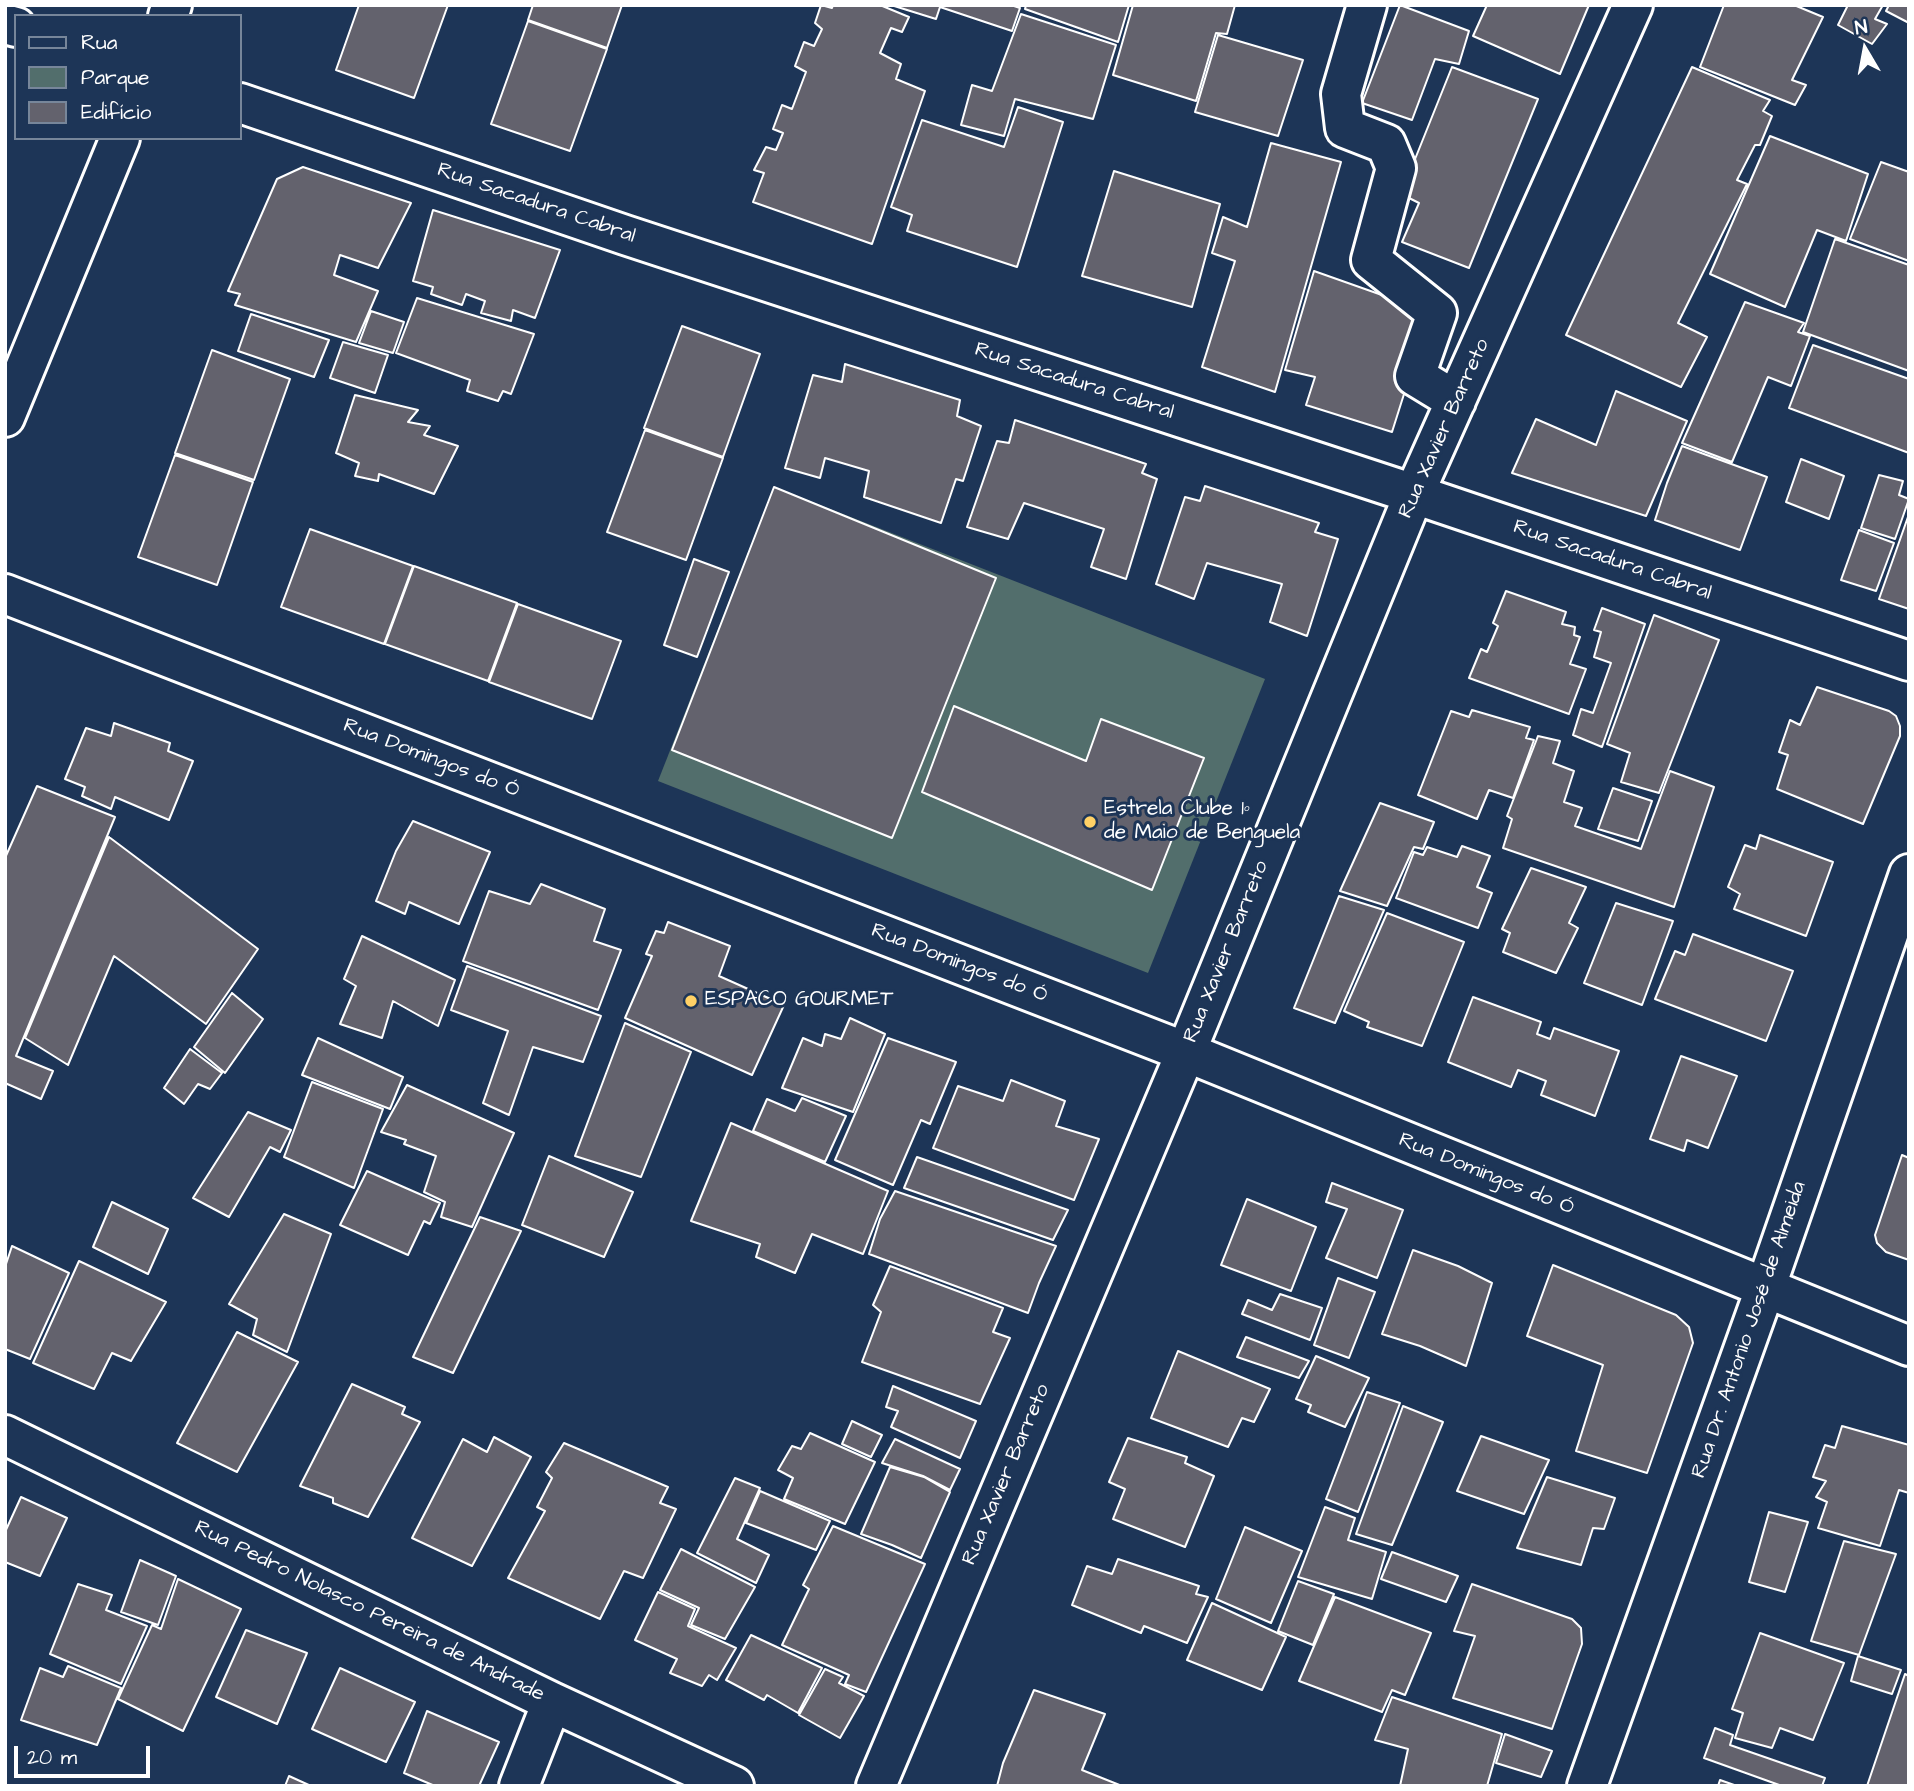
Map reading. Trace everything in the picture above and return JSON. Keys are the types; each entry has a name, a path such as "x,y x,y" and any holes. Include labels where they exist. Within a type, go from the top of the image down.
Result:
{"street":[{"path":"1367,5 1341,94 1345,128 1386,144 1396,168 1371,260 1437,313 1415,376 1457,401"},
{"name":"Rua Xavier Barreto","path":"876,1786 1186,1052 1415,494 1633,5"},
{"name":"Rua Sacadura Cabral","path":"242,104 652,243 1415,494 1909,661"},
{"path":"5,416 119,140"},
{"name":"Rua Domingos do Ó","path":"5,594 1186,1052 1909,1346"},
{"name":"Rua Dr. Antonio José de Almeida","path":"1587,1786 1765,1289 1909,874"},
{"name":"Rua Pedro Nolasco Pereira de Andrade","path":"5,1435 552,1702 734,1786"},
{"path":"519,1786 552,1702"}],"green space":[{"path":"774,487 1265,679 1148,973 658,781"}],"building":[{"path":"359,5 448,5 414,98 336,70"},
{"path":"533,5 622,5 607,48 528,20"},
{"path":"821,5 832,8 833,5 880,5 909,17 902,32 891,28 880,53 901,64 896,79 925,91 872,244 753,202 764,173 754,170 766,147 776,150 783,133 773,129 782,105 792,109 806,72 795,66 804,42 814,46 822,29 815,23"},
{"path":"891,5 1011,5 1020,8 1012,31 940,7 936,19"},
{"path":"1026,5 1129,5 1118,42 1025,9"},
{"path":"1133,5 1235,5 1227,34 1216,33 1196,101 1113,75"},
{"path":"1400,5 1469,31 1459,64 1435,59 1412,120 1362,103"},
{"path":"1487,5 1589,5 1560,74 1473,36"},
{"path":"1724,5 1794,5 1823,17 1792,80 1806,85 1795,105 1700,67"},
{"path":"1848,5 1883,5 1875,19 1887,24 1872,44 1838,25"},
{"path":"1889,5 1909,5 1909,23 1886,11"},
{"path":"1021,14 1116,45 1093,119 1015,99 1004,136 961,125 972,85 992,91"},
{"path":"528,21 607,49 570,151 491,124"},
{"path":"1218,35 1303,60 1278,136 1195,112"},
{"path":"1452,67 1538,99 1469,268 1402,242 1419,203 1401,194"},
{"path":"1692,67 1770,100 1763,111 1772,116 1760,145 1755,145 1737,180 1747,184 1678,323 1707,337 1681,387 1566,335"},
{"path":"1018,107 1063,122 1017,267 907,231 912,215 891,207 922,120 1004,147"},
{"path":"1770,136 1868,174 1846,241 1817,230 1785,307 1710,274"},
{"path":"1271,143 1341,162 1275,392 1202,367 1235,261 1212,253 1223,217 1247,227"},
{"path":"1881,162 1909,172 1909,261 1850,239"},
{"path":"303,167 411,203 378,268 340,255 334,275 378,291 356,342 235,305 240,294 228,291 277,179"},
{"path":"1114,171 1220,204 1192,307 1082,276"},
{"path":"433,210 560,250 535,318 513,310 511,321 481,313 485,301 466,294 462,305 431,294 433,287 413,281"},
{"path":"1835,239 1909,265 1909,371 1803,332"},
{"path":"1314,271 1430,312 1392,432 1306,405 1315,377 1285,370"},
{"path":"417,298 534,334 511,394 503,391 498,401 467,391 470,380 396,353"},
{"path":"1745,302 1804,323 1798,332 1810,336 1791,386 1768,377 1732,462 1682,443"},
{"path":"371,311 404,322 393,353 359,343"},
{"path":"251,314 329,340 314,377 238,351"},
{"path":"682,326 760,354 723,457 644,428"},
{"path":"343,342 388,355 375,393 330,378"},
{"path":"1813,345 1909,379 1909,453 1789,408"},
{"path":"212,350 290,379 254,480 175,453"},
{"path":"845,364 960,400 957,416 981,426 963,481 956,479 941,523 864,497 869,471 825,458 820,478 785,468 813,375 842,382"},
{"path":"1616,391 1687,421 1646,516 1512,473 1536,419 1596,445"},
{"path":"355,395 418,410 408,422 430,426 424,435 458,446 434,494 379,474 378,481 355,476 359,463 336,453"},
{"path":"1015,420 1146,464 1142,473 1157,479 1126,579 1091,567 1104,529 1024,503 1008,539 967,527 997,441 1009,443"},
{"path":"645,430 723,458 686,560 607,532"},
{"path":"1682,446 1767,477 1740,550 1655,520"},
{"path":"175,455 253,482 217,585 138,557"},
{"path":"1801,459 1844,476 1829,519 1786,502"},
{"path":"1879,475 1903,481 1899,495 1909,499 1895,539 1861,528"},
{"path":"1205,486 1319,523 1315,532 1338,539 1307,636 1270,622 1282,584 1207,563 1194,599 1156,584 1185,497 1200,501"},
{"path":"774,487 996,578 892,838 672,750"},
{"path":"1909,514 1909,609 1879,599"},
{"path":"310,529 413,566 384,644 281,607"},
{"path":"1859,530 1894,543 1876,591 1841,580"},
{"path":"694,559 729,572 697,657 664,645"},
{"path":"414,566 517,603 488,681 385,644"},
{"path":"1506,591 1566,612 1562,624 1575,627 1574,635 1580,637 1570,664 1586,669 1569,714 1469,678 1481,649 1487,652 1498,626 1493,623"},
{"path":"518,604 621,641 592,719 489,682"},
{"path":"1602,608 1645,624 1602,747 1573,735 1581,709 1593,713 1611,663 1594,657 1601,632 1594,630"},
{"path":"1654,615 1719,640 1659,793 1621,782 1630,753 1607,744"},
{"path":"1817,687 1889,711 1896,716 1900,726 1900,736 1863,824 1777,789 1788,755 1779,752 1790,720 1800,725"},
{"path":"954,706 1086,761 1101,719 1204,758 1152,890 922,792"},
{"path":"1472,710 1530,727 1526,738 1534,740 1513,798 1489,790 1477,819 1418,795 1451,711 1469,717"},
{"path":"114,723 170,743 168,751 193,761 169,820 115,797 111,809 82,796 85,787 65,779 86,728 111,736"},
{"path":"1538,736 1560,741 1553,763 1574,771 1564,802 1582,808 1575,826 1641,849 1670,771 1714,787 1674,907 1503,848 1512,819 1507,816"},
{"path":"37,786 115,817 16,1056 53,1071 41,1099 5,1083 5,858"},
{"path":"1613,788 1652,801 1638,841 1598,829"},
{"path":"1380,803 1434,822 1423,849 1414,847 1387,906 1340,891"},
{"path":"413,821 490,852 459,924 409,902 405,914 376,901 396,851"},
{"path":"1760,835 1833,862 1806,936 1734,909 1740,894 1728,887 1745,845 1756,849"},
{"path":"109,837 258,949 206,1024 114,956 68,1065 25,1038"},
{"path":"1462,846 1490,856 1477,887 1492,893 1478,928 1396,898 1414,852 1423,855 1427,847 1457,857"},
{"path":"1531,868 1586,887 1569,923 1578,928 1556,973 1503,952 1510,933 1502,929"},
{"path":"541,884 605,909 594,941 621,950 598,1010 463,961 489,891 530,904"},
{"path":"1339,896 1384,910 1335,1023 1294,1008"},
{"path":"1616,903 1673,921 1642,1005 1584,983"},
{"path":"1387,913 1464,942 1422,1046 1367,1027 1369,1022 1344,1011"},
{"path":"668,922 730,946 719,976 784,1005 752,1075 625,1018 652,956 646,954 656,931 664,933"},
{"path":"1693,934 1793,971 1766,1041 1655,999 1675,951 1685,955"},
{"path":"362,936 455,980 438,1026 393,1001 382,1038 340,1024 356,986 344,979"},
{"path":"467,966 601,1016 583,1062 533,1047 509,1115 483,1103 508,1031 451,1010"},
{"path":"232,993 263,1019 225,1073 194,1047"},
{"path":"1473,997 1541,1022 1537,1034 1550,1039 1554,1028 1619,1051 1595,1116 1541,1095 1546,1081 1518,1070 1511,1087 1448,1062"},
{"path":"850,1018 885,1034 853,1112 782,1088 803,1038 822,1046 825,1034 841,1039"},
{"path":"625,1023 691,1052 641,1177 575,1156"},
{"path":"318,1038 403,1077 390,1109 302,1075"},
{"path":"888,1038 956,1062 930,1124 921,1120 893,1185 835,1160"},
{"path":"190,1049 222,1073 210,1089 198,1084 184,1104 164,1088"},
{"path":"1681,1056 1737,1076 1708,1148 1687,1140 1684,1151 1650,1139"},
{"path":"1011,1080 1065,1101 1056,1126 1099,1139 1074,1200 933,1148 958,1086 1003,1101"},
{"path":"312,1082 383,1109 354,1188 284,1157"},
{"path":"407,1085 514,1133 472,1227 441,1217 445,1202 424,1192 436,1156 404,1144 406,1140 381,1132"},
{"path":"802,1098 846,1116 825,1162 753,1131 767,1099 795,1111"},
{"path":"248,1112 291,1130 280,1152 270,1147 229,1217 193,1198"},
{"path":"731,1123 888,1191 863,1254 812,1234 795,1273 756,1257 760,1244 691,1221"},
{"path":"1902,1155 1909,1158 1909,1260 1886,1252 1877,1243 1875,1235"},
{"path":"549,1156 633,1192 604,1257 522,1225"},
{"path":"917,1157 1068,1210 1053,1240 904,1188"},
{"path":"367,1171 440,1203 430,1224 424,1221 408,1255 340,1225"},
{"path":"1332,1183 1403,1210 1377,1278 1326,1258 1347,1209 1326,1202"},
{"path":"895,1191 1056,1246 1028,1313 869,1254 880,1219"},
{"path":"1247,1199 1316,1227 1291,1291 1221,1265"},
{"path":"112,1202 168,1229 148,1274 93,1247"},
{"path":"284,1214 331,1234 287,1352 253,1335 257,1319 229,1304"},
{"path":"480,1217 521,1231 453,1373 413,1357"},
{"path":"12,1246 69,1273 30,1359 5,1349 5,1267"},
{"path":"1413,1250 1458,1266 1492,1283 1466,1366 1420,1346 1382,1334"},
{"path":"79,1261 166,1302 131,1361 112,1353 94,1389 33,1363"},
{"path":"1553,1265 1676,1315 1689,1327 1693,1343 1647,1473 1576,1451 1603,1365 1527,1336"},
{"path":"890,1266 1003,1308 993,1332 1010,1338 980,1404 862,1362 881,1312 873,1305"},
{"path":"1338,1278 1375,1292 1349,1358 1314,1345"},
{"path":"1280,1294 1322,1308 1310,1340 1242,1314 1248,1300 1272,1310"},
{"path":"237,1332 298,1362 237,1472 177,1443"},
{"path":"1246,1337 1309,1361 1299,1378 1237,1357"},
{"path":"1178,1351 1270,1389 1254,1422 1242,1418 1228,1447 1151,1418"},
{"path":"1316,1356 1369,1378 1345,1427 1308,1412 1311,1405 1296,1399"},
{"path":"352,1384 405,1407 402,1414 420,1422 368,1517 333,1503 333,1498 300,1486"},
{"path":"893,1386 976,1421 960,1458 891,1427 898,1411 886,1407"},
{"path":"1367,1392 1400,1403 1358,1512 1326,1499"},
{"path":"1403,1406 1443,1422 1392,1545 1356,1534"},
{"path":"852,1421 882,1435 871,1457 842,1444"},
{"path":"1842,1426 1909,1445 1909,1493 1899,1490 1880,1546 1818,1528 1827,1502 1816,1497 1826,1481 1813,1477 1825,1445 1835,1448"},
{"path":"810,1433 875,1462 845,1524 784,1499 793,1478 778,1470 792,1446 801,1449"},
{"path":"1481,1436 1549,1460 1524,1514 1457,1491"},
{"path":"494,1437 531,1457 472,1566 412,1538 463,1439 487,1452"},
{"path":"1128,1438 1187,1457 1185,1463 1214,1476 1185,1547 1113,1519 1125,1489 1109,1482"},
{"path":"895,1439 960,1469 950,1490 923,1476 882,1463"},
{"path":"564,1443 668,1487 660,1503 676,1509 643,1578 624,1571 600,1619 508,1578 545,1511 537,1507 552,1478 546,1472"},
{"path":"890,1467 924,1477 950,1492 921,1558 861,1534"},
{"path":"1547,1477 1615,1498 1604,1529 1593,1528 1581,1565 1517,1548"},
{"path":"735,1478 760,1488 737,1539 769,1555 756,1583 697,1553"},
{"path":"760,1491 830,1521 816,1550 746,1523"},
{"path":"21,1497 67,1518 40,1576 5,1562 5,1532"},
{"path":"1325,1507 1355,1518 1348,1540 1386,1552 1372,1599 1298,1577"},
{"path":"1769,1512 1808,1522 1785,1592 1749,1582"},
{"path":"833,1526 925,1564 866,1692 845,1684 849,1675 782,1645 809,1589 803,1585"},
{"path":"1245,1527 1302,1551 1271,1623 1216,1599"},
{"path":"1844,1541 1896,1554 1859,1655 1811,1641"},
{"path":"681,1549 755,1587 725,1639 691,1625 699,1608 660,1590"},
{"path":"1392,1552 1458,1576 1446,1602 1381,1579"},
{"path":"1118,1559 1199,1586 1196,1594 1208,1597 1187,1643 1144,1626 1141,1633 1072,1605 1087,1566 1112,1574"},
{"path":"140,1560 176,1576 158,1625 121,1612"},
{"path":"178,1579 241,1609 183,1731 118,1699 152,1625 161,1629"},
{"path":"1298,1581 1334,1594 1313,1645 1278,1631"},
{"path":"78,1584 112,1595 106,1610 147,1626 121,1684 50,1654"},
{"path":"1472,1584 1572,1619 1581,1628 1582,1644 1552,1729 1453,1698 1475,1636 1454,1631"},
{"path":"658,1592 695,1609 688,1626 736,1648 717,1680 709,1675 702,1686 670,1673 677,1659 635,1640"},
{"path":"1335,1597 1431,1633 1405,1695 1392,1690 1382,1712 1299,1681"},
{"path":"1212,1603 1286,1637 1262,1690 1187,1660"},
{"path":"246,1630 307,1653 277,1724 216,1697"},
{"path":"1760,1633 1844,1663 1813,1740 1780,1728 1772,1748 1735,1738 1743,1713 1732,1709"},
{"path":"751,1635 822,1668 798,1713 767,1695 764,1700 726,1680"},
{"path":"1858,1656 1901,1670 1892,1694 1851,1681"},
{"path":"68,1666 121,1688 97,1745 21,1720 40,1668 63,1677"},
{"path":"340,1668 415,1702 386,1762 312,1729"},
{"path":"825,1669 843,1677 839,1683 864,1696 840,1738 799,1715"},
{"path":"1905,1674 1909,1676 1909,1786 1867,1786"},
{"path":"1034,1690 1105,1714 1082,1770 1122,1786 997,1786 1003,1763"},
{"path":"1392,1697 1502,1734 1487,1786 1400,1786 1408,1749 1375,1740"},
{"path":"427,1711 499,1742 479,1786 435,1786 404,1773"},
{"path":"1715,1728 1733,1735 1730,1745 1825,1778 1822,1786 1782,1786 1704,1758"},
{"path":"1505,1734 1552,1751 1541,1777 1496,1763"},
{"path":"289,1776 311,1786 285,1786"},
{"path":"1720,1780 1737,1786 1718,1786"}],"place":[{"name":"Estrela Clube 1º de Maio de Benguela","path":"1090,822"},
{"name":"ESPACO GOURMET","path":"691,1001"}]}
